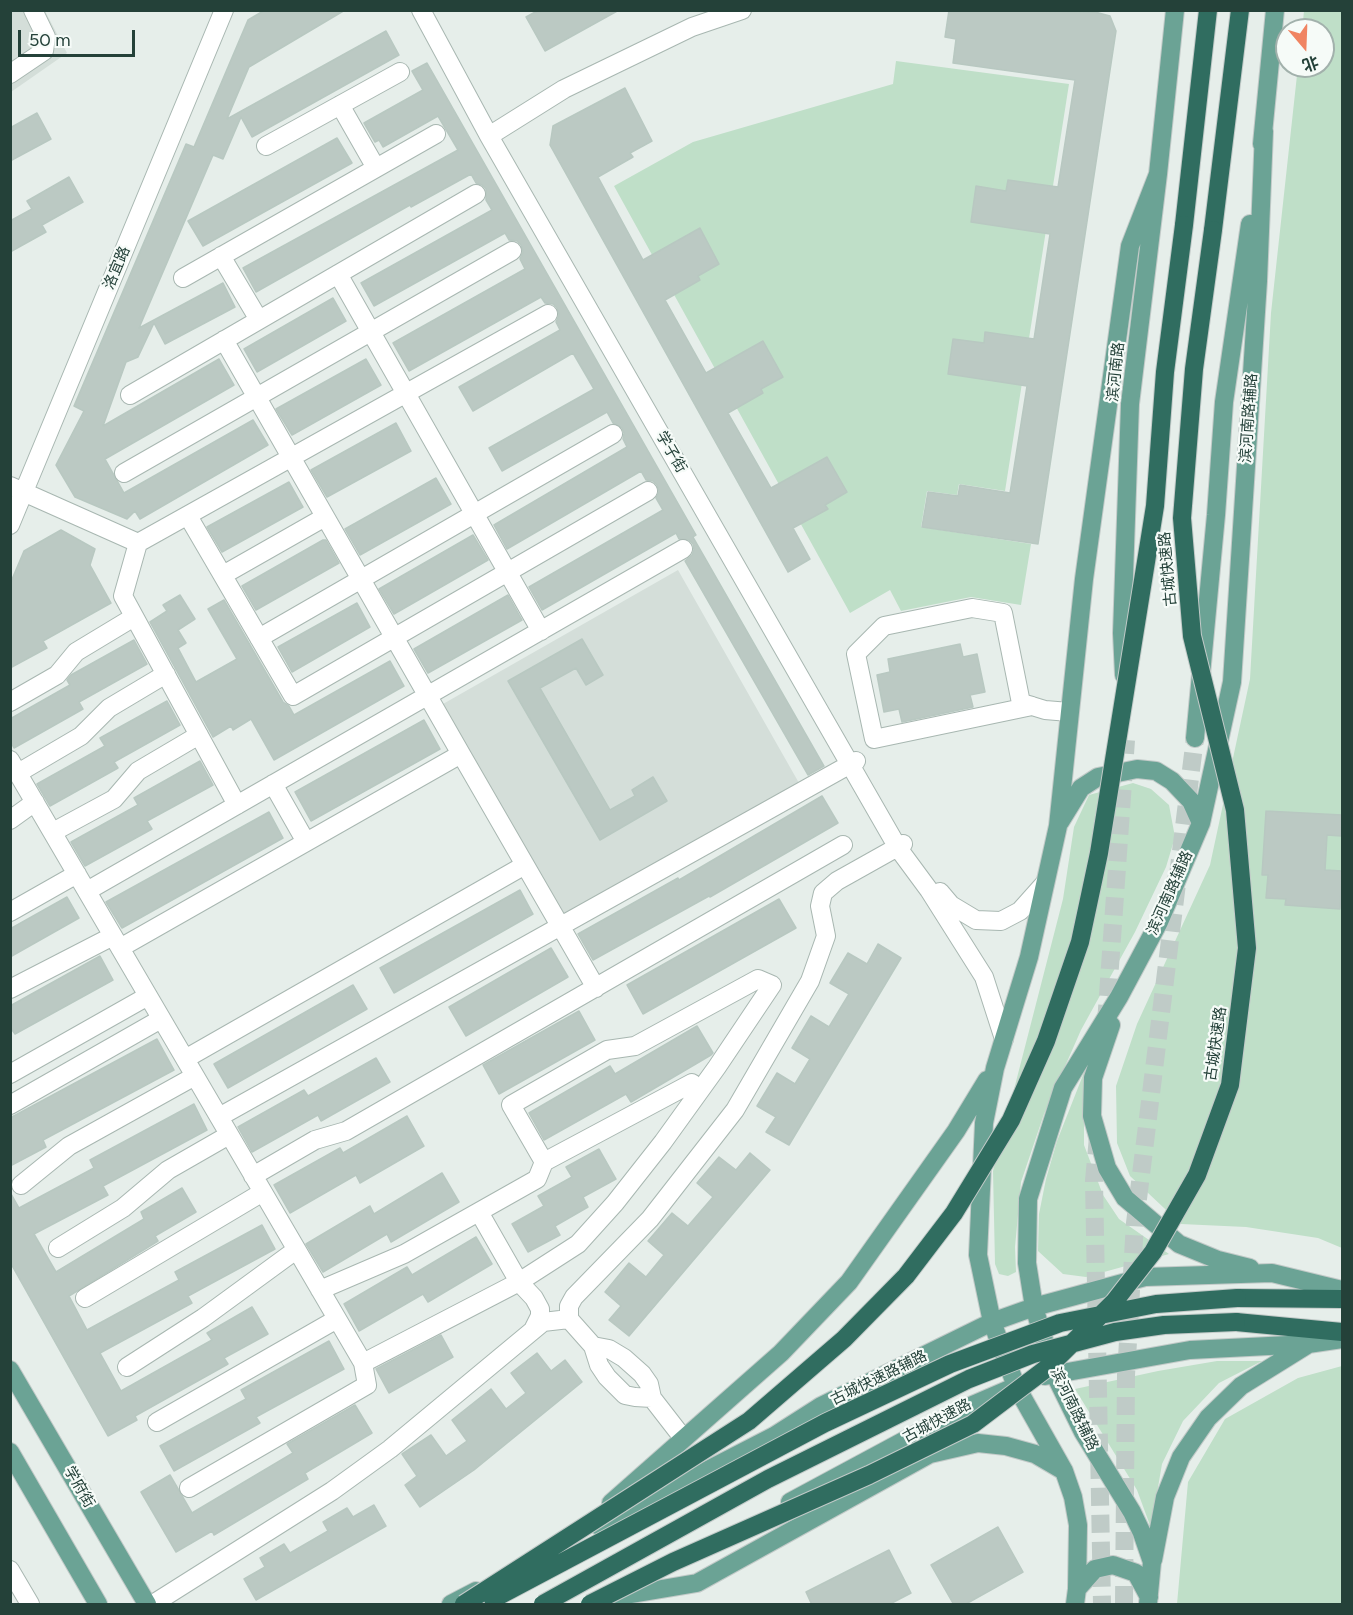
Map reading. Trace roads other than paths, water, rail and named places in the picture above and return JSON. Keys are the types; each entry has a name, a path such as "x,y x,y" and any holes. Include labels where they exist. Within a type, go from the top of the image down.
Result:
{"highway":[{"name":"古城快速路","path":"464,1605 749,1421 844,1339 906,1276 954,1213 1011,1119 1046,1041 1076,953 1099,853 1155,506 1165,372 1208,10"},
{"name":"古城快速路","path":"590,1605 673,1562 869,1475 973,1424 1047,1368 1114,1302 1153,1252 1197,1175 1230,1085 1247,948 1235,810 1192,636 1182,518 1194,369 1240,10"},
{"path":"482,1605 825,1423 950,1364 1060,1323 1156,1304 1238,1298 1342,1299"},
{"path":"543,1605 768,1479 969,1379 1033,1354 1114,1332 1164,1325 1236,1322 1342,1332"}],"main road":[{"name":"滨河南路","path":"1126,740 1122,633 1130,404 1158,174 1174,10"},
{"path":"1195,738 1224,402 1264,131 1275,10"},
{"name":"滨河南路辅路","path":"1148,1601 1152,1562 1143,1533 1083,1432 1054,1373 1034,1306 1027,1263 1028,1199 1063,1088 1119,997 1159,922 1201,823 1232,682 1258,281 1264,131"},
{"path":"1076,1597 1078,1525 1073,1497 1064,1471 1017,1386 992,1322 978,1255 984,1123 995,1068 1029,957 1058,826 1084,579 1130,246 1158,174"},
{"path":"1058,826 1081,788 1098,777 1137,769 1156,771 1172,781 1191,801 1201,823"},
{"path":"1119,997 1093,1078 1092,1116 1107,1168 1125,1198 1179,1244 1218,1260 1272,1273"},
{"path":"572,1539 781,1353 849,1282 956,1131 995,1068"},
{"name":"古城快速路辅路","path":"451,1605 572,1539 774,1436 821,1406 992,1322 1034,1306 1145,1277 1272,1273 1342,1290"},
{"path":"612,1600 961,1410 1017,1386 1054,1373 1190,1350 1308,1344 1342,1339"},
{"path":"1152,1562 1165,1497 1181,1457 1208,1418 1241,1386 1308,1344"},
{"name":"学府街","path":"10,1370 147,1605"},
{"path":"612,1600 697,1583 930,1454 978,1443 1006,1446 1035,1454 1064,1471"},
{"path":"10,1452 98,1605"},
{"path":"1076,1597 1095,1569 1113,1564 1136,1573 1148,1601"}],"street":[{"path":"10,74 44,51 46,37 33,10"},
{"name":"洛宜路","path":"10,525 15,489 210,10"},
{"name":"洛宜路","path":"15,489 224,10"},
{"name":"学子街","path":"421,10 901,846 931,888"},
{"name":"学子街","path":"428,10 491,134"},
{"path":"491,134 564,88 692,27 742,10"},
{"path":"266,146 400,72"},
{"path":"340,105 376,168"},
{"path":"183,278 436,135"},
{"path":"130,395 476,194"},
{"path":"124,472 512,251"},
{"path":"221,256 259,320"},
{"path":"338,274 541,631"},
{"path":"237,805 123,596 138,543 548,314"},
{"path":"224,340 596,988"},
{"path":"259,638 613,434"},
{"path":"15,489 138,543"},
{"path":"188,516 292,696 648,490"},
{"path":"223,576 325,517"},
{"path":"87,891 683,549"},
{"path":"1032,706 874,739 856,654 884,626 972,608 1003,613 1021,703 1069,712"},
{"path":"10,702 57,675 76,652 134,617"},
{"path":"166,674 109,708 81,736 14,767 363,1363 367,1385 189,1488"},
{"path":"53,832 114,799 138,771 199,735"},
{"path":"10,989 117,942 306,842 461,754"},
{"path":"219,1117 853,763"},
{"path":"273,784 306,842"},
{"path":"10,820 35,802"},
{"path":"253,1176 315,1140 346,1131 843,845"},
{"path":"652,1398 625,1395 607,1377 599,1365 592,1346 569,1319 568,1306 574,1297 650,1219 735,1110 810,981 826,936 820,906 823,893 837,881 901,846"},
{"path":"185,1059 525,865"},
{"path":"10,912 77,874"},
{"path":"931,888 951,905 976,920 1001,921 1020,911 1045,883"},
{"path":"931,888 984,977 1004,1039"},
{"path":"363,1363 519,1282 578,1244 615,1203 717,1067 772,985 758,979 635,1046 607,1050 511,1105 544,1162"},
{"path":"10,1074 148,996"},
{"path":"10,1105 161,1019"},
{"path":"21,1185 69,1146 195,1076"},
{"path":"320,1290 404,1254 537,1179 544,1162 692,1083"},
{"path":"58,1248 123,1209 168,1170 229,1135"},
{"path":"85,1298 263,1192"},
{"path":"479,1212 519,1282 534,1298 540,1310 540,1316 534,1328"},
{"path":"127,1367 203,1318 296,1250"},
{"path":"534,1298 560,1300 574,1297"},
{"path":"157,1422 337,1319"},
{"path":"153,1605 173,1590 273,1530 371,1463 534,1328 543,1322 569,1319"},
{"path":"592,1346 609,1349 624,1358 642,1374 649,1384 652,1398 683,1438"},
{"path":"10,1570 30,1605"}],"tunnel":[{"path":"1124,1604 1126,1375 1135,1223 1195,738"},
{"path":"1106,1023 1126,740"},
{"path":"1098,1137 1094,1181 1102,1604"}]}
